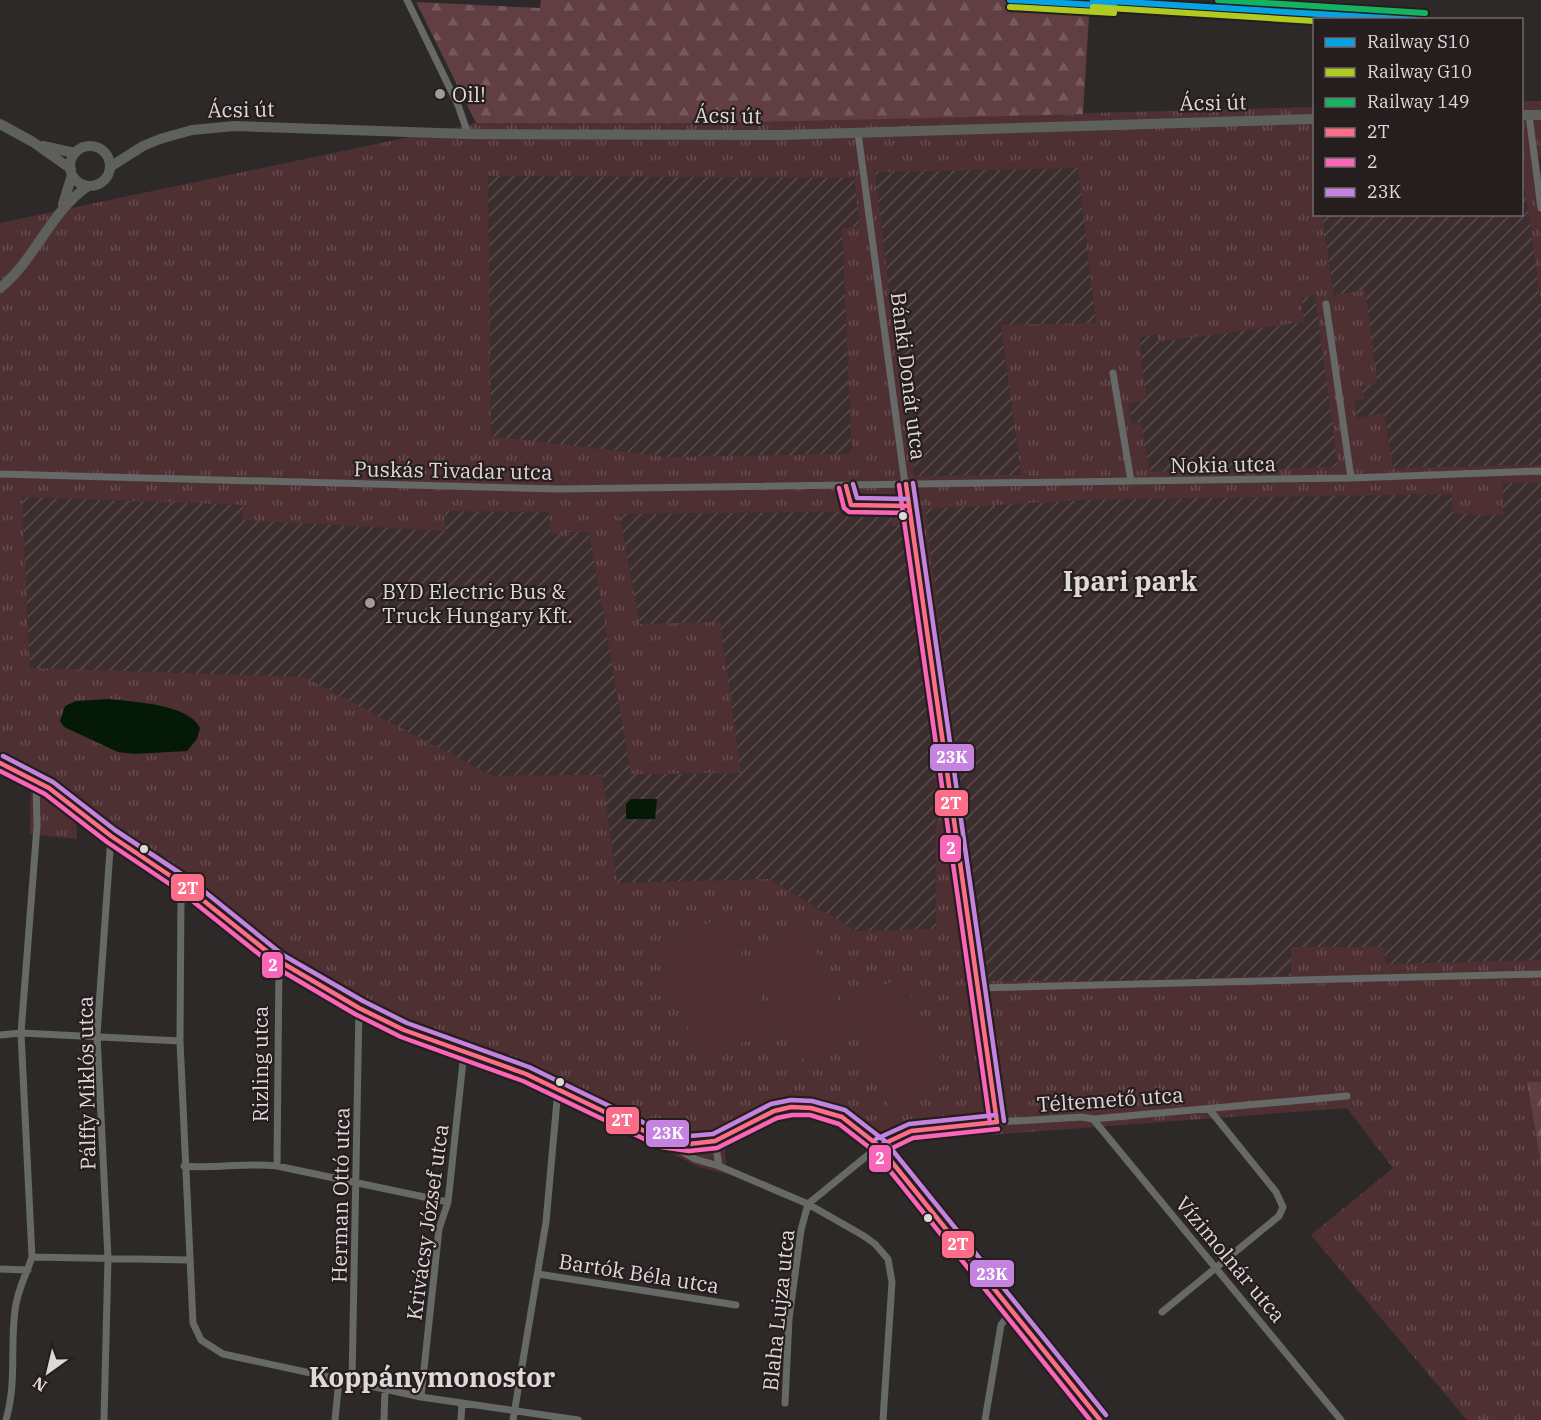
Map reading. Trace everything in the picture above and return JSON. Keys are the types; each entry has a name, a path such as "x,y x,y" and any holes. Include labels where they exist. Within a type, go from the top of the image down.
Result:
{"main road":[{"path":"1525,115 1541,114"},
{"name":"Ácsi út","path":"104,151 143,146 192,130 235,126 468,134 858,133 1313,119"},
{"path":"0,124 33,142 71,172 79,182 87,186"},
{"path":"33,142 75,153 89,146 104,151 110,167 104,180 87,186 56,218"},
{"name":"Ácsi út","path":"110,167 143,146"},
{"path":"0,288 26,262 56,218 68,192 75,153"}],"street":[{"path":"406,0 459,105 468,134"},
{"path":"1525,115 1541,208"},
{"name":"Bánki Donát utca","path":"858,133 929,658 998,1122"},
{"path":"1326,304 1351,478"},
{"path":"1113,373 1131,481"},
{"name":"Nokia utca","path":"906,484 1351,478 1541,471"},
{"name":"Puskás Tivadar utca","path":"0,474 558,489 906,484"},
{"path":"0,763 36,780 111,837 184,885 279,961 358,1008 404,1030 526,1074 663,1140 688,1156 720,1166 808,1204 875,1244 883,1252 891,1267 892,1282 883,1420"},
{"path":"6,1420 13,1394 15,1310 32,1257 21,1033 37,826 36,780"},
{"name":"Pálffy Miklós utca","path":"104,1420 108,1258 97,1035 111,837"},
{"path":"184,885 181,895 180,1041 184,1166 193,1323 201,1340 223,1354 385,1390 578,1420"},
{"name":"Rizling utca","path":"277,1166 279,961"},
{"path":"978,988 1541,974"},
{"name":"Herman Ottó utca","path":"352,1381 358,1008"},
{"path":"0,1035 21,1033 97,1035 180,1041"},
{"name":"Krivácsy József utca","path":"421,1397 440,1229 448,1202 464,1052"},
{"path":"513,1420 546,1222 558,1089"},
{"name":"Téltemető utca","path":"879,1146 911,1131 998,1122 1082,1117 1094,1119 1347,1096"},
{"path":"663,1140 689,1144 715,1141 774,1111 791,1107 811,1108 849,1121 879,1146 1099,1420"},
{"path":"1162,1312 1279,1216 1283,1207 1276,1192 1209,1109"},
{"name":"Vízimolnár utca","path":"1094,1119 1341,1420"},
{"path":"715,1141 720,1166"},
{"name":"Blaha Lujza utca","path":"785,1403 789,1319 801,1230 808,1204 879,1146"},
{"path":"184,1166 253,1163 277,1166 448,1202"},
{"path":"32,1257 189,1260"},
{"path":"0,1269 28,1270"},
{"name":"Bartók Béla utca","path":"538,1274 736,1305"},
{"path":"985,1420 1001,1325 1012,1310"},
{"path":"335,1420 339,1380"},
{"path":"384,1420 385,1390"},
{"path":"461,1420 462,1403"}],"shaded area":[{"path":"1078,168 1096,323 1001,326 1021,475 915,476 900,382 875,172"},
{"path":"1523,175 1541,304 1541,465 1393,468 1384,413 1357,418 1354,401 1361,386 1365,290 1334,295 1322,216 1523,216"},
{"path":"488,176 854,178 860,226 842,228 852,454 667,457 491,436"},
{"path":"1315,295 1339,468 1150,472 1141,422 1132,423 1129,404 1141,401 1146,395 1139,338 1158,334 1159,342 1304,322 1301,298"},
{"path":"1503,483 1541,483 1541,960 1385,964 1384,947 1291,948 1292,976 1098,981 984,981 968,873 959,776 924,509 1081,500 1452,494 1454,514 1503,514"},
{"path":"22,497 243,505 243,520 445,531 442,511 549,512 568,537 569,532 589,532 632,774 741,773 640,624 619,514 891,511 906,525 938,767 935,767 936,930 856,931 769,879 617,883 602,775 492,776 304,678 30,668"},
{"path":"109,699 146,703 185,714 200,728 197,739 187,751 134,754 118,752 64,727 60,721 65,706 76,701"},
{"path":"631,799 657,799 655,819 626,819 626,804"}],"green space":[{"path":"541,0 1090,0 1083,114 726,123 476,123 416,2 540,8"},
{"path":"1523,101 1541,101 1541,158 1539,158 1541,304 1523,175"},
{"path":"1313,107 1313,216 1322,216 1334,295 1365,290 1377,379 1373,385 1361,386 1364,399 1354,401 1357,418 1384,413 1393,468 1541,465 1541,483 1503,483 1503,515 1453,514 1452,494 1081,500 925,509 959,776 968,873 984,981 1098,981 1291,976 1291,947 1384,947 1385,964 1541,960 1541,1082 1527,1083 1541,1165 1541,1420 1467,1420 1311,1235 1393,1168 1347,1108 895,1142 878,1156 858,1135 834,1119 822,1114 793,1112 764,1120 724,1143 727,1174 699,1167 593,1114 544,1085 426,1044 367,1018 273,967 190,894 76,814 77,839 30,834 31,783 0,769 0,223 476,123 726,123","holes":["1078,168 1096,323 1001,325 1021,475 915,476 900,382 875,172","488,176 854,178 860,226 842,228 852,454 667,457 491,436","1315,295 1338,467 1150,472 1141,422 1132,423 1129,404 1142,401 1146,395 1139,338 1157,334 1159,342 1304,322 1301,298","22,497 243,505 242,520 446,531 443,511 549,512 550,533 568,537 569,532 589,532 631,774 741,773 720,622 640,624 619,514 890,511 892,526 906,525 938,766 935,766 936,929 856,931 769,879 617,883 602,775 492,776 304,677 30,668"]},
{"path":"725,916 774,1029 702,1060 652,948"},
{"path":"807,930 854,1036 796,1062 749,956"},
{"path":"902,977 951,1082 891,1110 842,1005"},
{"path":"1527,1082 1541,1082 1541,1165"}],"rail line":[{"name":"S10","path":"1010,0 1114,6"},
{"name":"S10","path":"1093,0 1385,18"},
{"name":"149","path":"1218,0 1425,13"},
{"name":"G10","path":"1010,7 1114,13"},
{"name":"G10","path":"1093,7 1313,21"}],"transit line":[{"name":"23K","path":"913,483 1004,1121"},
{"name":"23K","path":"853,484 857,498 908,499"},
{"name":"2T","path":"906,484 997,1122"},
{"name":"2","path":"899,485 990,1123"},
{"name":"2T","path":"846,486 851,505 908,506"},
{"name":"2","path":"839,488 844,508 849,512 908,513"},
{"name":"23K","path":"3,756 53,782 115,830 189,879 283,955 363,1001 407,1023 529,1067 665,1133 689,1136 713,1134 771,1104 791,1100 812,1101 845,1110 885,1141 1106,1415"},
{"name":"2T","path":"0,763 49,788 111,836 184,885 279,961 359,1008 404,1030 526,1074 663,1140 689,1144 715,1141 774,1111 791,1107 811,1108 842,1117 879,1146 1100,1420"},
{"name":"2","path":"0,771 45,794 107,842 180,891 275,967 355,1014 401,1037 523,1081 661,1147 689,1151 717,1148 777,1118 792,1115 810,1115 839,1124 874,1151 1090,1420"},
{"name":"23K","path":"876,1139 909,1124 996,1115"},
{"name":"2T","path":"879,1146 911,1131 997,1122"},
{"name":"2","path":"882,1153 913,1138 998,1129"}],"place":[{"name":"Oil!","path":"440,94"},
{"name":"BYD Electric Bus & Truck Hungary Kft.","path":"370,603"}],"district":[{"name":"Ipari park","path":"1130,580"},
{"name":"Koppánymonostor","path":"432,1376"}]}
